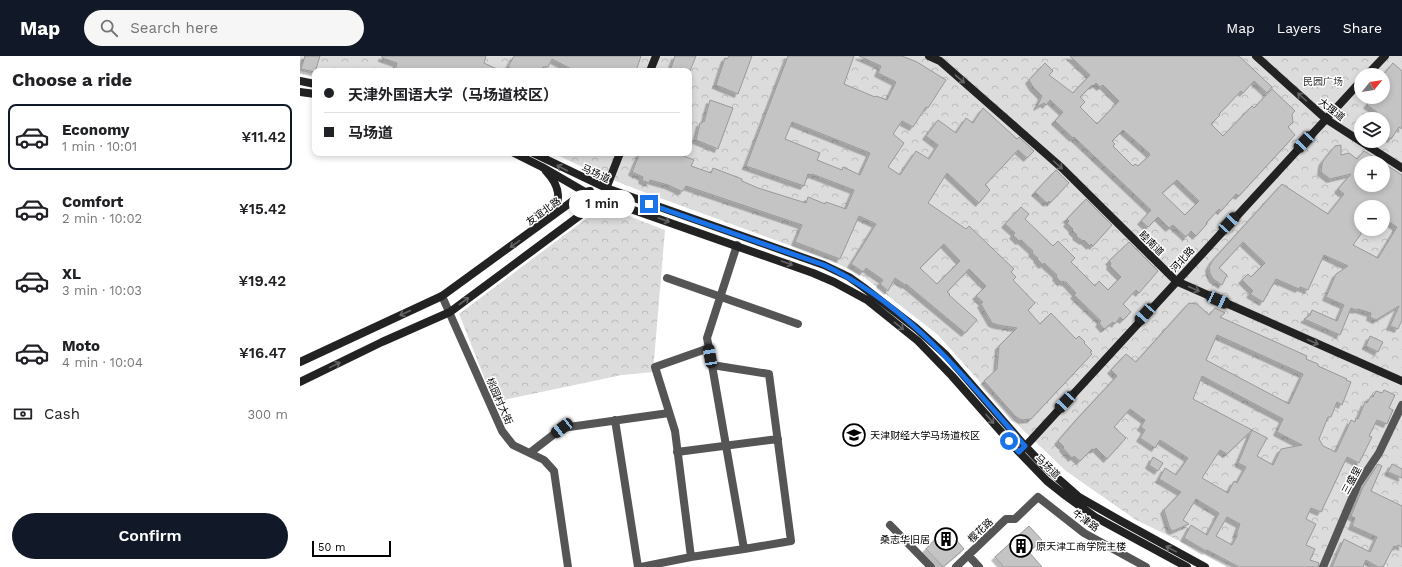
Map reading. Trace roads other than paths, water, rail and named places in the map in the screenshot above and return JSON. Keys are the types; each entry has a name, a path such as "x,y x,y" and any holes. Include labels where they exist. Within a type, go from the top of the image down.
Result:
{"main road":[{"path":"651,68 656,56"},
{"name":"睦南道","path":"929,56 940,61 1062,168 1176,281 1402,381"},
{"name":"大理道","path":"1256,56 1326,119 1402,168"},
{"path":"1373,68 1384,56"},
{"path":"300,81 312,83"},
{"name":"河北路","path":"1022,449 1354,89"},
{"path":"300,92 312,94"},
{"name":"马场道","path":"520,156 585,192 813,273 834,282 867,300 918,341 1022,449 1079,496 1121,521 1186,565 1205,567"},
{"name":"马场道","path":"540,156 606,188 824,265 849,277 916,328 946,355 1022,449"},
{"path":"300,382 382,342 450,312 602,198 619,156"},
{"path":"542,167 558,188 558,201 554,211 547,221"},
{"name":"友谊北路","path":"300,362 442,296 585,192 606,188"}],"street":[{"path":"737,245 707,338 744,549"},
{"path":"667,278 798,324"},
{"name":"桃园村大街","path":"442,296 502,431 513,445 531,452 544,460 554,471 568,567"},
{"path":"690,557 675,431 655,367 709,348"},
{"path":"615,420 640,567 690,557 791,541 769,374 712,365"},
{"name":"三盛里","path":"1323,567 1358,484 1379,453 1402,405"},
{"path":"531,452 562,428 669,413"},
{"path":"677,452 778,439"},
{"name":"樱花路","path":"956,567 1006,519 1015,519 1038,497"},
{"name":"牛津路","path":"1038,497 1084,533 1140,566"},
{"path":"890,525 931,567"},
{"path":"968,555 979,567"}],"place":[{"name":"天津财经大学马场道校区","path":"854,435"},
{"name":"桑志华旧居","path":"946,539"},
{"name":"原天津工商学院主楼","path":"1021,546"}],"park label":[{"name":"民园广场","path":"1323,81"}]}
